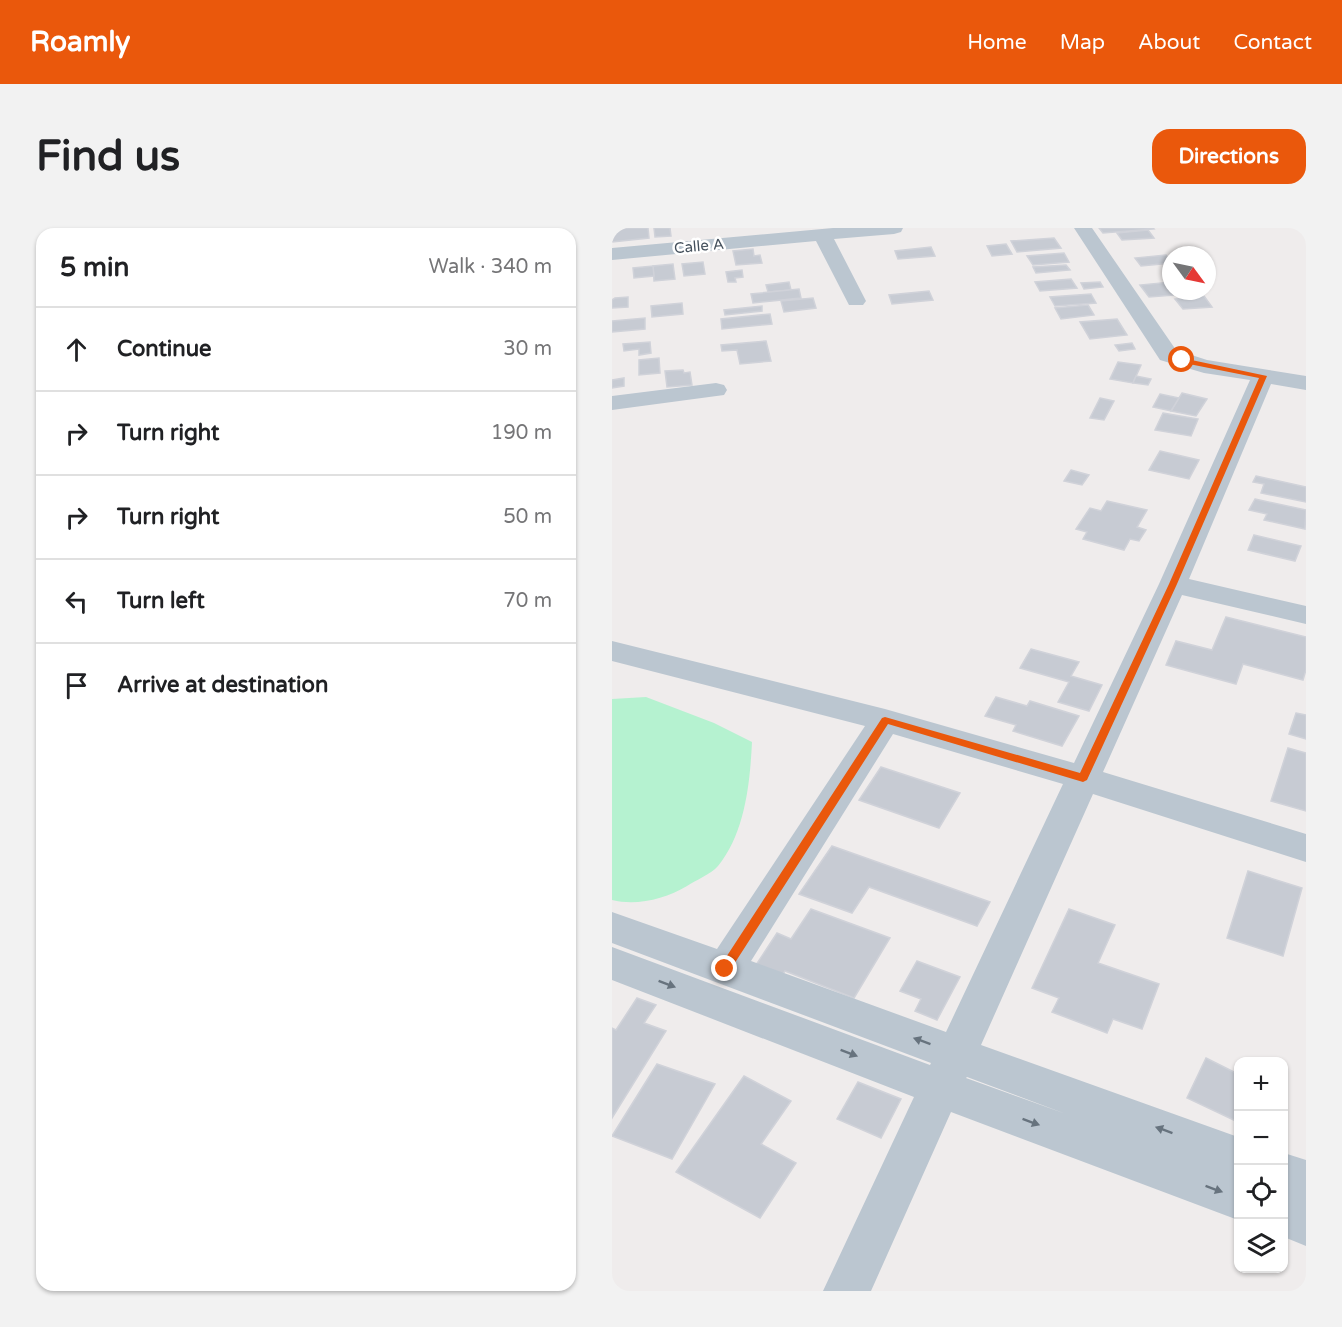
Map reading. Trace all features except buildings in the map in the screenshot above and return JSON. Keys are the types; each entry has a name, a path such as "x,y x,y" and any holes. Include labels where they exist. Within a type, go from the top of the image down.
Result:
{"street":[{"name":"Calle A","path":"612,254 894,228"},
{"path":"1083,228 1168,355 1204,366 1306,383"},
{"path":"822,235 837,260 856,301"},
{"path":"847,1291 1173,584 1263,376"},
{"path":"612,403 716,390"},
{"path":"1173,584 1306,615"},
{"path":"612,651 885,720 1083,778 1306,848"},
{"path":"725,969 885,720"},
{"path":"612,927 725,969 947,1071 1234,1196"},
{"path":"612,963 947,1071 1234,1157"},
{"path":"1288,1175 1306,1182"},
{"path":"1288,1216 1306,1223"}],"green space":[{"path":"646,697 714,723 752,742 750,774 740,823 727,853 715,869 670,895 641,902 621,902 612,900 612,699"}],"route":[{"path":"725,969 885,720 1083,778 1173,584 1263,376 1182,360"}]}
